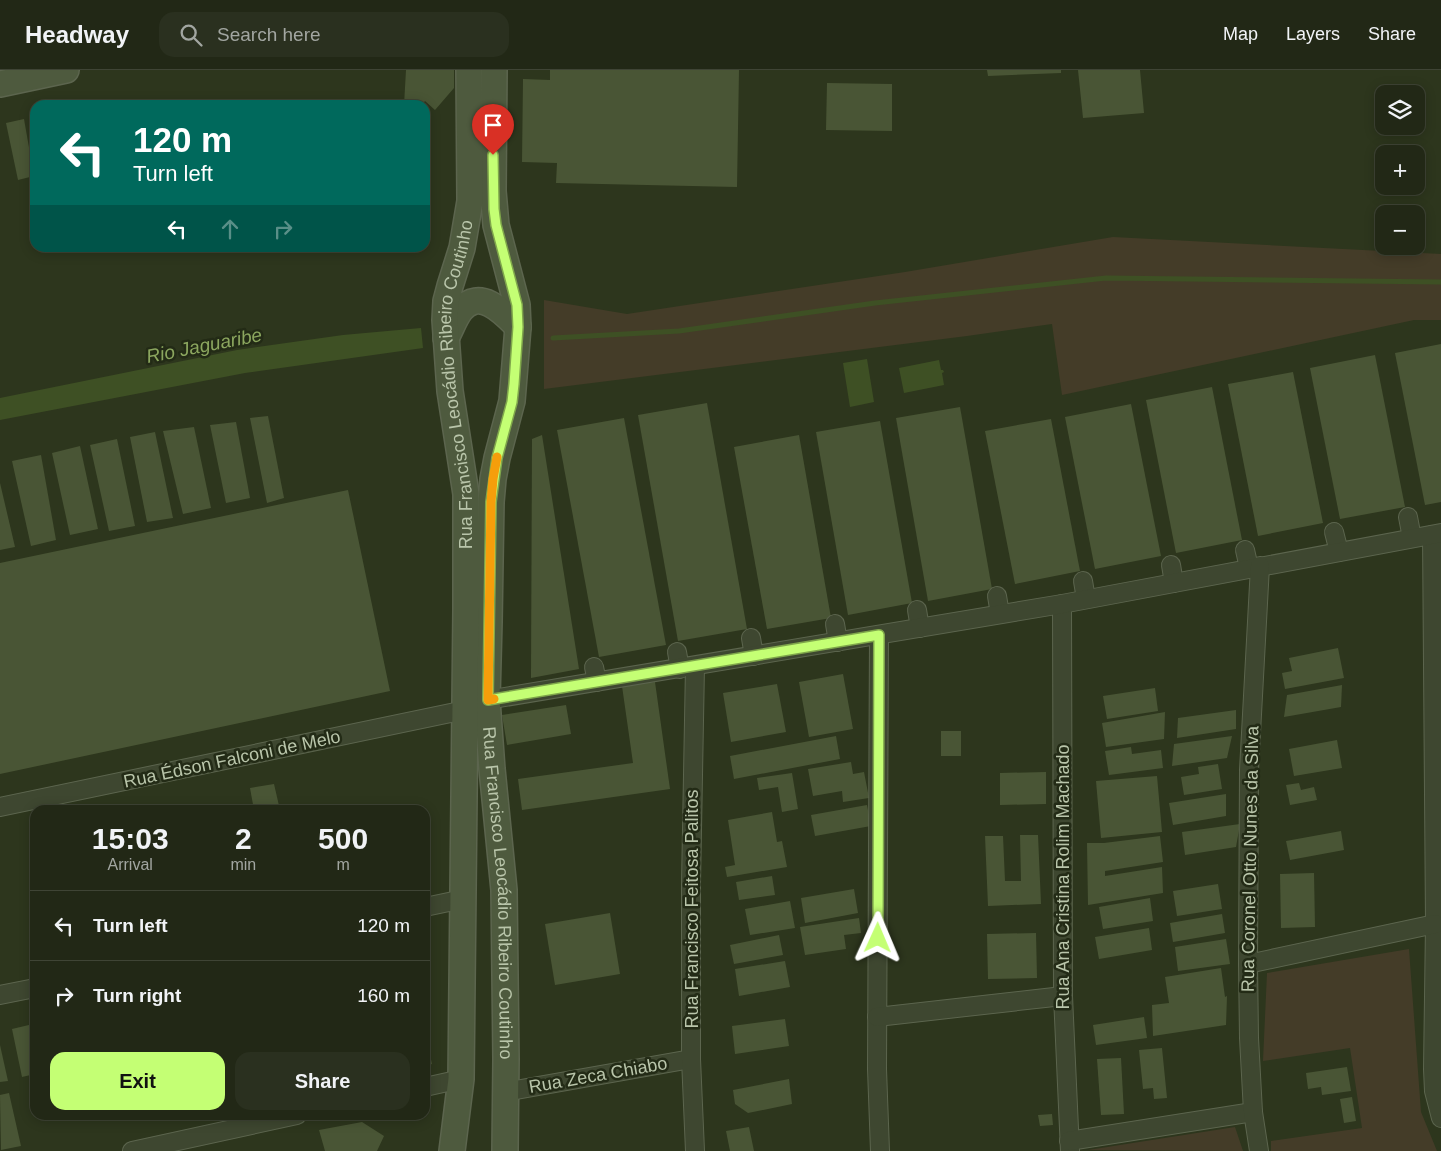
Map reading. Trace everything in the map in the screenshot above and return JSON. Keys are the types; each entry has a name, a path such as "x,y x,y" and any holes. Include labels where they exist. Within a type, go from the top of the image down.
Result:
{"main road":[{"path":"0,84 66,70"},
{"name":"Rua Francisco Leocádio Ribeiro Coutinho","path":"452,1151 462,1079 466,494 450,391 445,320 446,301 462,248 470,201 469,70"},
{"name":"Rua Francisco Leocádio Ribeiro Coutinho","path":"494,70 494,209 496,225 517,305 518,327 512,402 497,458 491,502 488,700 492,769 504,890 506,986 505,1151"},
{"path":"446,338 462,309 470,303 478,301 492,304 518,327"}],"street":[{"path":"1412,516 1426,536 1435,924 1433,1069 1434,1091 1441,1118"},
{"path":"1330,533 1334,553"},
{"path":"488,700 595,675 679,662 758,656 840,633 879,635 1062,604 1089,599 1169,574 1255,567 1426,536"},
{"name":"Rua Coronel Otto Nunes da Silva","path":"1249,550 1255,567 1249,770 1249,1038 1253,1112 1259,1151"},
{"path":"1086,581 1089,599"},
{"path":"1002,595 1005,614"},
{"name":"Rua Ana Cristina Rolim Machado","path":"1062,604 1063,996 1069,1146"},
{"path":"921,610 924,627"},
{"path":"879,635 876,1069 880,1151"},
{"path":"755,638 758,656"},
{"name":"Rua Francisco Feitosa Palitos","path":"679,662 691,884 691,1058 695,1151"},
{"name":"Rua Édson Falconi de Melo","path":"0,807 464,710"},
{"path":"430,906 463,899"},
{"path":"1248,964 1435,924"},
{"path":"0,995 30,989"},
{"path":"877,1017 1063,996"},
{"name":"Rua Zeca Chiabo","path":"505,1092 691,1058"},
{"path":"430,1086 462,1079"},
{"path":"1069,1146 1253,1112"},
{"path":"132,1151 274,1120"}],"shaded area":[{"path":"1113,237 1375,251 1375,255 1441,254 1441,320 1414,320 1062,395 1052,324 544,389 544,300 627,314 905,272"},
{"path":"421,328 423,348 245,373 0,420 0,398 237,350 343,335"},
{"path":"867,359 874,402 850,407 843,363"},
{"path":"939,360 941,370 944,372 942,373 944,385 904,393 899,368"},
{"path":"1409,949 1421,1112 1437,1151 1271,1151 1271,1141 1362,1128 1350,1048 1263,1061 1267,973"},
{"path":"1235,1127 1243,1151 1088,1150"}],"building":[{"path":"406,70 454,70 454,88 435,110 430,106 430,100 404,100"},
{"path":"550,70 739,70 737,187 556,183 557,163 522,162 523,79 550,80"},
{"path":"987,70 1061,70 1061,73 988,76"},
{"path":"1078,70 1140,70 1144,113 1083,118"},
{"path":"827,83 892,84 892,131 826,130"},
{"path":"24,119 30,153 30,177 18,180 6,123"},
{"path":"1441,344 1441,502 1425,505 1395,353"},
{"path":"1375,355 1405,507 1340,519 1310,368"},
{"path":"1293,372 1323,523 1258,536 1228,384"},
{"path":"1212,387 1242,540 1176,553 1146,400"},
{"path":"707,403 747,629 678,641 638,415"},
{"path":"1131,404 1161,556 1095,569 1065,417"},
{"path":"960,407 992,589 928,601 896,418"},
{"path":"268,416 284,498 267,503 250,418"},
{"path":"624,418 666,645 599,657 557,430"},
{"path":"1051,419 1080,571 1015,584 985,431"},
{"path":"880,421 912,603 848,615 816,432"},
{"path":"236,422 250,498 226,503 210,425"},
{"path":"194,427 211,508 183,514 163,431"},
{"path":"155,432 173,518 147,522 130,437"},
{"path":"542,435 579,669 531,678 532,439"},
{"path":"799,435 831,618 767,629 734,447"},
{"path":"117,439 135,526 109,531 90,445"},
{"path":"80,446 98,529 70,535 52,453"},
{"path":"41,455 56,540 31,546 12,461"},
{"path":"0,483 15,547 0,550"},
{"path":"348,490 390,691 0,774 0,563"},
{"path":"1338,648 1344,678 1285,689 1282,673 1292,671 1289,658"},
{"path":"843,674 853,729 809,737 799,682"},
{"path":"655,682 670,789 522,810 518,779 633,763 622,686"},
{"path":"777,684 786,732 731,742 723,693"},
{"path":"1342,685 1341,707 1284,717 1287,695"},
{"path":"1155,688 1158,711 1107,719 1103,696"},
{"path":"566,705 571,734 507,745 502,715"},
{"path":"1236,710 1236,729 1177,738 1178,718"},
{"path":"1165,712 1164,739 1106,747 1102,723"},
{"path":"941,731 961,731 961,756 941,756"},
{"path":"836,736 840,759 734,779 730,756"},
{"path":"1232,736 1227,758 1172,766 1174,744"},
{"path":"1337,740 1342,768 1294,776 1289,749"},
{"path":"1131,747 1132,754 1161,750 1163,768 1109,775 1105,751"},
{"path":"851,762 853,774 864,772 869,798 843,802 842,791 813,796 808,769"},
{"path":"1218,764 1222,789 1184,795 1181,777 1199,774 1198,767"},
{"path":"1046,772 1046,804 1000,805 1000,773"},
{"path":"792,773 798,809 782,812 778,787 759,790 757,778"},
{"path":"1157,776 1162,832 1101,838 1096,781"},
{"path":"1299,783 1301,790 1314,787 1317,800 1290,805 1286,785"},
{"path":"274,784 279,805 253,805 250,788"},
{"path":"1226,794 1226,816 1173,825 1169,803"},
{"path":"867,805 871,826 815,836 811,815"},
{"path":"772,812 777,842 782,841 787,867 727,877 725,867 735,865 728,820"},
{"path":"1240,824 1236,847 1185,855 1182,832"},
{"path":"1341,831 1344,850 1290,860 1286,841"},
{"path":"1020,835 1038,835 1041,904 988,906 985,836 1003,836 1005,881 1021,881"},
{"path":"1160,836 1163,862 1105,871 1105,876 1162,867 1163,893 1088,905 1087,843 1104,843"},
{"path":"1314,873 1315,927 1281,928 1280,874"},
{"path":"772,876 775,895 739,900 736,882"},
{"path":"1218,884 1222,909 1177,916 1173,891"},
{"path":"854,889 858,913 805,923 801,898"},
{"path":"1150,898 1153,921 1103,929 1099,907"},
{"path":"790,901 795,928 750,935 745,909"},
{"path":"610,913 620,974 555,985 545,924"},
{"path":"1222,914 1225,933 1173,942 1170,923"},
{"path":"859,918 861,933 844,935 846,949 805,955 800,927"},
{"path":"1149,928 1152,950 1099,959 1095,937"},
{"path":"1036,933 1037,978 988,979 987,934"},
{"path":"779,935 783,955 734,964 730,945"},
{"path":"1226,939 1230,964 1178,971 1175,947"},
{"path":"785,961 790,987 739,996 735,969"},
{"path":"1221,968 1225,997 1227,996 1226,1025 1153,1036 1152,1005 1169,1003 1165,977"},
{"path":"1144,1017 1147,1038 1096,1045 1093,1025"},
{"path":"785,1019 789,1046 735,1054 732,1026"},
{"path":"30,1025 30,1075 22,1077 12,1029"},
{"path":"0,1045 8,1081 0,1082"},
{"path":"1162,1048 1167,1098 1154,1099 1153,1088 1143,1089 1139,1050"},
{"path":"1121,1058 1124,1114 1101,1115 1097,1059"},
{"path":"1347,1067 1351,1091 1322,1095 1321,1087 1308,1089 1306,1073"},
{"path":"789,1079 792,1104 748,1113 735,1104 733,1090"},
{"path":"9,1093 21,1146 1,1150 0,1095"},
{"path":"1352,1097 1356,1121 1344,1123 1340,1099"},
{"path":"1052,1114 1053,1125 1040,1126 1038,1115"},
{"path":"362,1122 384,1136 377,1151 325,1151 319,1130"},
{"path":"749,1127 754,1151 730,1151 726,1131"}],"waterway":[{"path":"553,338 679,331 875,303 1106,278 1441,282"}],"slow traffic":[{"path":"494,699 488,700 491,502 497,457"}],"route":[{"path":"493,155 493,191 496,225 517,305 518,327 512,402 497,458 491,502 488,700 879,635 878,938"}],"water label":[{"name":"Rio Jaguaribe","path":"204,345"}]}
